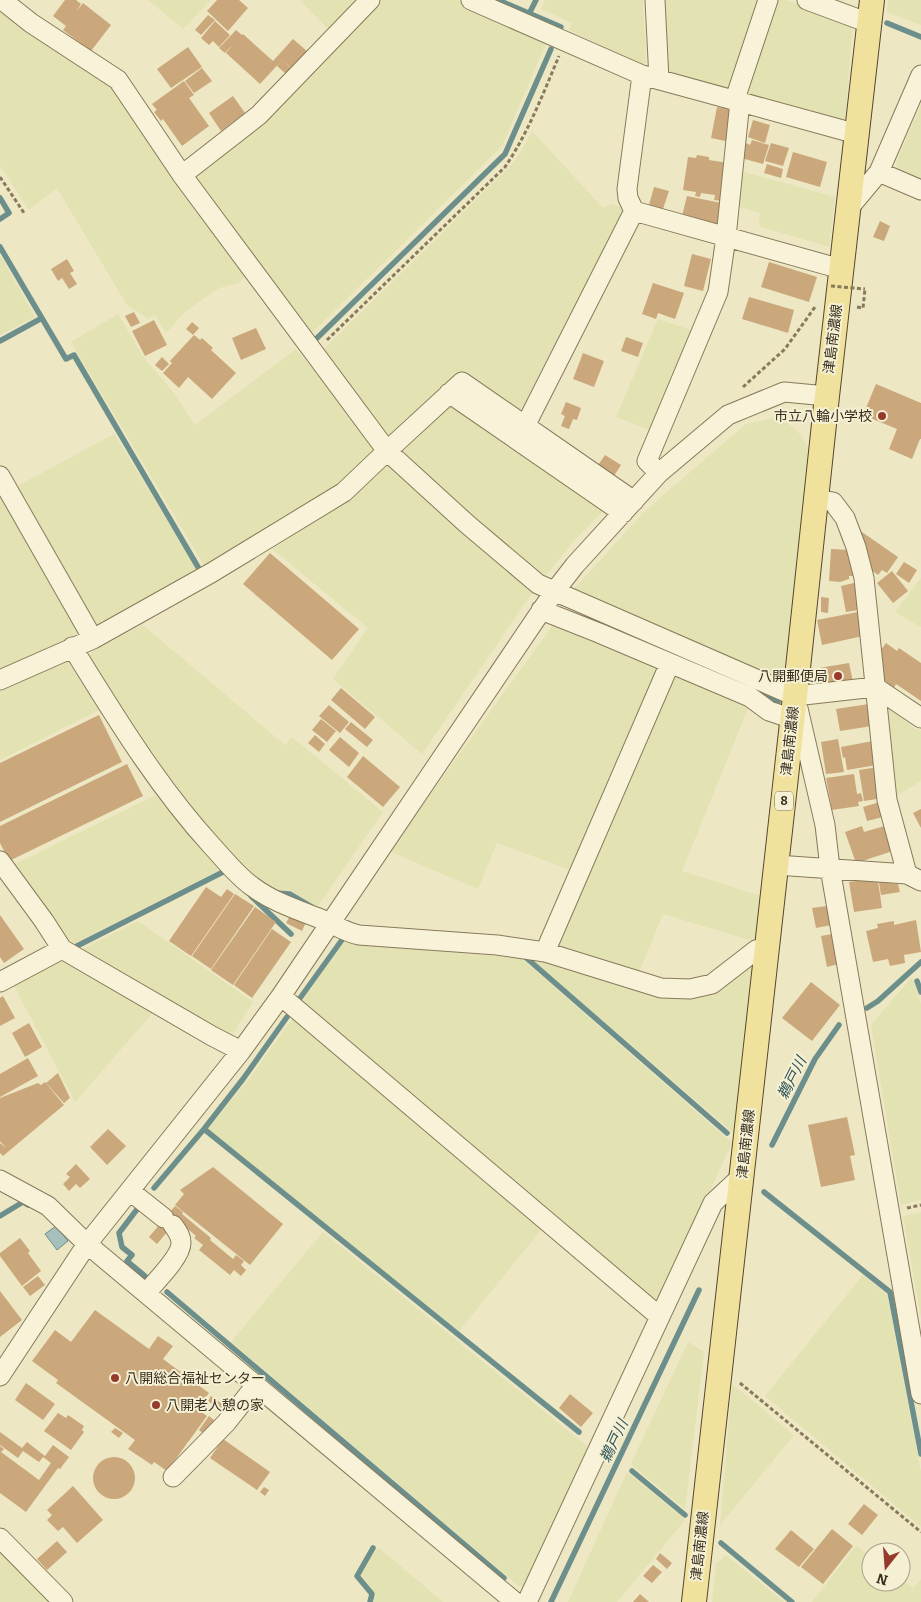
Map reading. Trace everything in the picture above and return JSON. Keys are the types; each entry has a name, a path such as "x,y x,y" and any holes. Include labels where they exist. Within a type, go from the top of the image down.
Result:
{"main road":[{"name":"津島南濃線","path":"694,1602 793,719 827,396 836,278 848,208 870,11"}],"street":[{"path":"2,0 31,23 118,80 182,175 386,451 467,524 538,584 795,696 875,687 921,718"},
{"path":"182,175 259,115 370,0"},
{"path":"471,0 565,42 651,77 857,134"},
{"path":"655,0 651,77 627,189 628,198 634,210 726,237 836,278"},
{"path":"659,473 647,461 718,292 726,237 737,100 768,0"},
{"path":"808,0 870,11"},
{"path":"848,208 879,172 921,75"},
{"path":"879,172 921,190"},
{"path":"521,433 634,210"},
{"path":"0,680 93,639 211,573 344,492 462,382 521,433 628,507"},
{"path":"0,1376 88,1244 241,1051 281,996 541,610 575,565 659,473 728,415 784,392 827,396"},
{"path":"0,476 93,639"},
{"path":"776,864 914,878 887,800 864,578 856,547 845,518 833,502 816,499"},
{"path":"541,610 750,697 769,711 793,719"},
{"path":"72,647 133,744 188,819 237,873 271,899 330,923 346,933 497,945 545,952 661,988 690,989 712,984 756,950 767,947"},
{"path":"545,952 670,663"},
{"path":"795,696 825,825 830,868 921,1394"},
{"path":"0,861 62,949 241,1051"},
{"path":"0,982 62,949"},
{"path":"281,996 660,1317"},
{"path":"527,1602 713,1203 742,1176"},
{"path":"0,1180 48,1206 88,1244 515,1602"},
{"path":"130,1191 179,1233 181,1245 178,1254 146,1293"},
{"path":"173,1477 226,1423 256,1385"},
{"path":"0,1538 63,1602"}],"path":[{"path":"314,353 505,167 526,131 565,42"},
{"path":"0,177 24,213"},
{"path":"836,278 865,289"},
{"path":"728,415 731,399 785,349 810,314"},
{"path":"720,1368 921,1532"}],"green space":[{"path":"148,0 211,0 183,29"},
{"path":"300,0 360,0 330,31"},
{"path":"378,0 459,0 548,39 502,146 309,336 194,183 194,174"},
{"path":"545,0 643,0 646,62 642,65 569,30 572,23 541,9"},
{"path":"661,0 762,0 729,90 666,74"},
{"path":"772,0 786,0 853,23 845,119 841,121 748,95 745,89"},
{"path":"888,0 921,0 921,25 887,12"},
{"path":"0,6 113,85 247,274 239,283 219,288 186,311 166,333 155,315 148,319 127,305 57,188 29,210 0,166"},
{"path":"921,104 921,181 899,171 896,162"},
{"path":"532,131 603,208 612,204 624,208 522,408 518,410 471,374 462,376 391,439 382,437 323,350 511,165 521,152"},
{"path":"740,171 835,197 829,247 759,226 760,213 736,206"},
{"path":"0,255 35,317 0,335"},
{"path":"118,314 144,358 174,393 195,425 296,349 373,443 372,454 342,487 207,570 71,342"},
{"path":"658,319 697,332 655,432 616,417"},
{"path":"455,402 604,504 603,511 572,543 544,578 476,521 401,449"},
{"path":"773,418 789,424 800,434 811,452 783,684 571,592 645,511 746,424"},
{"path":"114,434 200,574 94,632 10,490"},
{"path":"390,460 531,588 532,593 422,754 333,679 368,628 272,549 353,497 384,462"},
{"path":"0,495 81,638 0,676"},
{"path":"921,578 921,627 895,612"},
{"path":"556,621 660,663 576,872 497,843 478,889 389,851"},
{"path":"143,625 285,745 292,737 383,812 317,907 290,890 272,891 245,867 204,823 151,751 89,655 91,652"},
{"path":"63,655 99,710 0,760 0,687"},
{"path":"677,672 750,703 682,871 761,896 756,942 663,914 638,975 556,947 668,678"},
{"path":"881,702 914,728 921,731 921,781 891,799"},
{"path":"156,795 219,870 69,946 11,866"},
{"path":"138,921 253,1002 234,1032 219,1035 76,952"},
{"path":"344,941 366,945 521,958 732,1143 659,1301 649,1302 300,1005"},
{"path":"756,954 737,1136 536,963 541,955 687,993"},
{"path":"65,958 156,1009 75,1102 14,986"},
{"path":"912,977 921,1004 921,1200 901,1205 871,1025"},
{"path":"295,1015 545,1225 459,1331 208,1129 249,1079"},
{"path":"921,1212 921,1318 903,1216"},
{"path":"323,1232 588,1447 524,1587 520,1587 231,1342"},
{"path":"863,1275 887,1295 921,1472 921,1527 765,1396"},
{"path":"688,1342 704,1352 685,1509 631,1464"},
{"path":"732,1384 794,1435 720,1525"},
{"path":"627,1472 685,1520 617,1602 568,1602"},
{"path":"856,1546 861,1550 861,1592 911,1592 911,1586 913,1588 921,1579 921,1602 812,1602"},
{"path":"378,1547 443,1602 373,1602 375,1594 359,1576"},
{"path":"0,1550 52,1602 0,1602"},
{"path":"726,1555 784,1602 712,1602 716,1564"}],"water":[{"path":"56,1226 68,1241 57,1250 45,1234"}],"building":[{"path":"65,0 76,0 81,4 76,12 83,3 111,25 91,51 63,30 66,26 53,16"},
{"path":"217,0 239,0 248,8 228,31 207,11"},
{"path":"208,15 215,20 201,35 195,30"},
{"path":"215,21 230,35 219,47 213,41 209,45 201,38"},
{"path":"236,30 273,61 293,39 308,52 293,69 282,60 260,84 226,53 233,44 225,53 219,48"},
{"path":"188,47 202,67 171,88 157,69"},
{"path":"282,60 291,68 286,74 277,66"},
{"path":"202,68 212,81 194,93 185,81"},
{"path":"184,81 194,95 189,98 209,126 182,146 163,119 161,121 154,112 157,110 152,104"},
{"path":"233,96 245,113 221,131 209,113"},
{"path":"717,107 736,110 730,142 711,138"},
{"path":"753,120 770,125 765,143 748,137"},
{"path":"752,140 769,145 763,164 741,158 746,143 750,145"},
{"path":"771,143 789,148 783,166 765,161"},
{"path":"793,152 827,162 820,187 786,177"},
{"path":"697,155 709,157 709,160 728,163 722,201 714,200 715,195 701,193 700,197 695,196 696,192 683,190 688,157 696,158"},
{"path":"767,164 783,169 781,178 764,173"},
{"path":"654,187 669,191 663,209 649,205"},
{"path":"687,196 721,203 717,224 682,216"},
{"path":"880,221 890,226 884,241 873,237"},
{"path":"692,254 711,259 703,291 684,286"},
{"path":"67,259 74,271 70,273 77,284 69,289 62,278 58,281 51,269"},
{"path":"769,262 817,277 809,302 761,287"},
{"path":"653,283 684,293 675,319 658,313 656,319 642,314"},
{"path":"749,297 794,310 788,333 742,319"},
{"path":"134,312 140,323 131,327 125,316"},
{"path":"154,320 167,345 145,356 132,331"},
{"path":"192,322 199,328 193,335 186,329"},
{"path":"256,328 266,349 241,360 232,338"},
{"path":"194,335 200,340 202,338 213,348 211,350 236,373 212,399 188,377 179,388 163,373 172,363 170,361"},
{"path":"626,337 643,343 638,357 621,351"},
{"path":"583,353 604,361 594,387 573,379"},
{"path":"162,357 169,364 162,371 155,365"},
{"path":"876,384 921,403 921,439 912,459 889,449 897,429 863,415"},
{"path":"566,402 581,408 577,420 573,419 569,429 561,426 565,416 561,414"},
{"path":"605,455 621,465 612,479 596,468"},
{"path":"859,530 898,557 887,573 882,570 878,575 863,564"},
{"path":"831,549 851,550 854,561 853,576 849,576 849,579 840,582 829,581"},
{"path":"270,553 359,629 332,660 243,584"},
{"path":"904,562 917,570 909,583 896,574"},
{"path":"892,571 908,591 893,603 877,583"},
{"path":"858,582 864,609 846,612 841,586"},
{"path":"821,597 829,598 828,613 821,612"},
{"path":"858,612 863,636 822,645 817,620"},
{"path":"886,643 897,651 899,648 921,663 921,701 896,684 894,688 880,678 884,669 876,663 876,657"},
{"path":"849,663 853,682 822,688 819,668"},
{"path":"341,688 375,717 365,729 331,700"},
{"path":"869,704 872,726 840,731 836,709"},
{"path":"329,705 349,722 340,733 319,716"},
{"path":"99,715 122,762 0,822 0,763"},
{"path":"321,719 336,731 327,742 312,730"},
{"path":"351,722 373,740 367,747 345,729"},
{"path":"315,735 325,744 319,752 308,743"},
{"path":"340,737 359,753 349,767 329,750"},
{"path":"838,739 844,772 826,774 821,742"},
{"path":"873,741 877,765 847,770 841,747"},
{"path":"363,756 400,787 383,807 347,777"},
{"path":"127,764 143,796 9,861 0,843 0,826"},
{"path":"878,767 883,798 864,801 859,770"},
{"path":"854,774 857,794 861,793 863,801 858,802 859,806 832,810 826,778"},
{"path":"883,801 887,816 867,821 863,807"},
{"path":"921,809 921,828 913,813"},
{"path":"888,825 896,850 856,863 845,832 862,826 864,832"},
{"path":"878,881 882,908 854,912 849,882"},
{"path":"879,882 898,884 900,892 881,895"},
{"path":"206,887 221,897 227,889 234,894 191,956 169,941"},
{"path":"235,894 254,906 211,969 192,956"},
{"path":"827,906 831,925 816,928 812,908"},
{"path":"255,907 276,922 233,985 211,970"},
{"path":"292,912 307,920 302,931 286,923"},
{"path":"0,915 24,949 4,963 0,957"},
{"path":"916,920 921,952 904,955 905,963 890,966 888,959 873,962 866,931 878,928 877,924 894,921 894,925"},
{"path":"272,929 291,942 252,998 234,985"},
{"path":"832,934 838,964 827,967 821,936"},
{"path":"811,982 840,1005 812,1041 782,1018"},
{"path":"3,996 15,1018 0,1026 0,998"},
{"path":"29,1023 42,1047 25,1057 12,1033"},
{"path":"28,1058 38,1076 0,1097 0,1074"},
{"path":"58,1073 70,1098 64,1103 46,1083"},
{"path":"45,1082 64,1105 3,1156 0,1153 0,1143 6,1148 0,1141 0,1098"},
{"path":"847,1117 855,1155 850,1156 855,1180 821,1187 808,1125"},
{"path":"108,1129 126,1146 107,1165 90,1147"},
{"path":"76,1164 90,1179 80,1188 76,1184 69,1191 63,1184 70,1177 66,1174"},
{"path":"213,1167 283,1224 250,1265 175,1205 184,1194 180,1190"},
{"path":"175,1206 233,1259 236,1255 244,1261 241,1265 246,1270 241,1276 234,1270 230,1275 199,1250 203,1245 194,1238 196,1236 177,1220 157,1244 149,1237"},
{"path":"20,1238 41,1271 22,1286 0,1256 0,1253"},
{"path":"38,1276 45,1285 30,1296 23,1287"},
{"path":"0,1291 22,1320 0,1337"},
{"path":"95,1310 149,1349 158,1336 173,1346 163,1359 209,1393 197,1409 207,1416 167,1471 154,1462 152,1465 128,1449 135,1440 56,1383 58,1380 32,1361 55,1330 71,1342"},
{"path":"26,1383 55,1404 43,1420 15,1400"},
{"path":"570,1394 593,1413 581,1427 559,1408"},
{"path":"211,1396 225,1406 221,1411 208,1401"},
{"path":"58,1413 66,1418 68,1415 84,1426 82,1430 84,1432 71,1450 44,1431"},
{"path":"209,1416 215,1421 205,1435 199,1430"},
{"path":"115,1428 123,1433 119,1438 111,1432"},
{"path":"0,1432 22,1448 27,1442 45,1456 53,1445 69,1457 60,1469 58,1468 26,1512 0,1493 0,1446 4,1449 1,1452 39,1480 51,1463 43,1457 39,1462 23,1451 18,1458 0,1445"},
{"path":"223,1439 270,1472 257,1490 210,1458"},
{"path":"110,1457 118,1457 129,1463 135,1478 129,1493 118,1499 110,1499 99,1493 93,1482 93,1474 99,1463"},
{"path":"73,1486 103,1520 77,1543 63,1527 58,1531 47,1520 52,1515 47,1510"},
{"path":"264,1487 269,1490 265,1496 260,1492"},
{"path":"864,1504 878,1515 862,1535 848,1524"},
{"path":"832,1529 853,1546 823,1584 801,1567"},
{"path":"791,1530 814,1549 799,1567 775,1549"},
{"path":"57,1541 67,1552 47,1570 37,1559"},
{"path":"660,1553 672,1563 667,1569 656,1559"},
{"path":"653,1565 662,1572 652,1583 643,1576"},
{"path":"640,1594 649,1602 633,1602"}],"waterway":[{"path":"498,0 561,27"},
{"path":"529,14 536,0"},
{"path":"887,23 921,37"},
{"path":"314,341 505,154 551,49"},
{"path":"0,198 9,213 0,219"},
{"path":"0,247 66,359 74,355 198,567"},
{"path":"0,341 42,318"},
{"path":"758,693 778,702"},
{"path":"73,948 225,871"},
{"path":"275,893 290,894 312,907"},
{"path":"251,896 291,934"},
{"path":"298,1001 344,937 347,938"},
{"path":"523,955 727,1133"},
{"name":"鵜戸川","path":"867,1008 878,1001 921,962"},
{"path":"917,981 921,992"},
{"path":"154,1188 243,1079 287,1017"},
{"name":"鵜戸川","path":"772,1145 815,1059 839,1025"},
{"path":"204,1129 579,1432"},
{"path":"764,1192 890,1292 921,1454"},
{"path":"0,1216 23,1202 28,1205"},
{"path":"138,1208 119,1233 122,1247 132,1255 127,1261 145,1276"},
{"name":"鵜戸川","path":"551,1602 699,1290"},
{"path":"167,1292 504,1578"},
{"path":"632,1471 685,1515"},
{"path":"721,1543 792,1602"},
{"path":"370,1602 372,1594 357,1576 373,1548"}],"place":[{"name":"市立八輪小学校","path":"882,416"},
{"name":"八開郵便局","path":"838,676"},
{"name":"八開総合福祉センター","path":"115,1378"},
{"name":"八開老人憩の家","path":"156,1405"}]}
